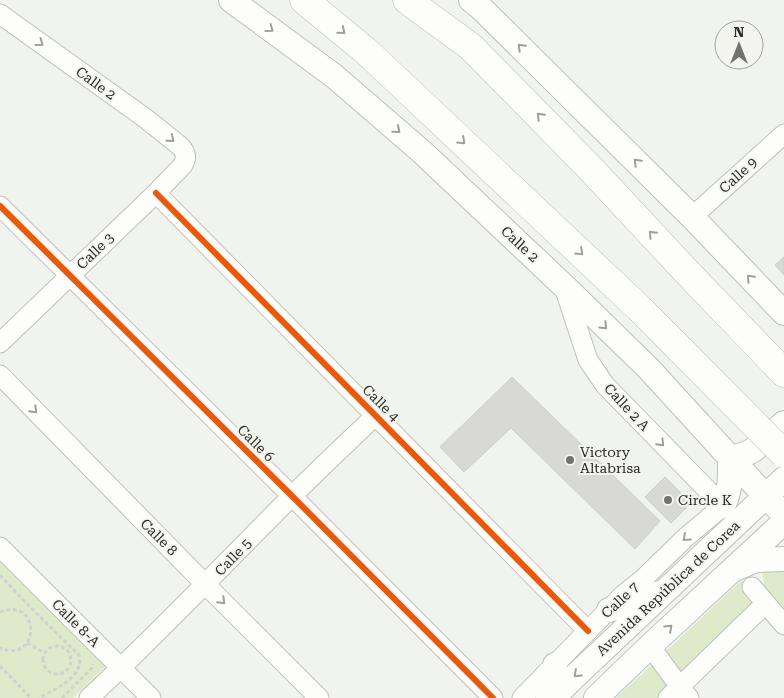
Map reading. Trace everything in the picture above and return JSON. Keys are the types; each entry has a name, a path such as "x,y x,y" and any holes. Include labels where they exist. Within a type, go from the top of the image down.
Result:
{"highway":[{"path":"304,0 368,52 639,308 784,454"},
{"path":"407,0 471,46 590,168 784,373"}],"main road":[{"name":"Calle 2","path":"231,0 342,82 422,152 649,369 766,497 784,514"},
{"path":"482,3 784,313"},
{"path":"723,506 728,496 730,483 730,458 752,452 784,423"},
{"name":"Avenida República de Corea","path":"553,698 784,480"},
{"path":"596,698 784,522"},
{"path":"731,570 756,560 784,559"},
{"path":"609,610 666,591"},
{"path":"548,698 555,665"}],"street":[{"name":"Calle 2","path":"0,14 145,118 180,146 186,156"},
{"name":"Calle 9","path":"692,217 784,134"},
{"name":"Calle 3","path":"0,343 183,166 186,156"},
{"name":"Calle 4","path":"156,193 588,631"},
{"name":"Calle 6","path":"0,206 493,698"},
{"name":"Calle 2 A","path":"564,286 588,360 605,385 723,506"},
{"name":"Calle 8","path":"0,375 319,698"},
{"name":"Calle 5","path":"89,698 122,668 292,496 376,415"},
{"name":"Calle 7","path":"522,698 623,595 723,506"},
{"name":"Calle 8-A","path":"0,547 151,698"},
{"path":"752,587 784,625"},
{"path":"650,646 679,694 765,604"}],"path":[{"path":"0,575 79,655 78,670 73,676 39,698"},
{"path":"25,615 32,606"},
{"path":"0,612 7,610 20,611 29,620 31,632 27,643 19,649 5,650 0,648"},
{"path":"27,643 45,653"},
{"path":"60,646 65,648 70,655 70,668 63,674 50,673 46,670 43,662 45,653 52,647 60,646"},
{"path":"0,666 31,698"}],"green space":[{"path":"0,560 107,665 73,698 0,698"},
{"path":"784,560 784,613 765,591 762,569"},
{"path":"742,580 755,603 659,698 616,698"}],"building":[{"path":"784,257 784,275 775,265"},
{"name":"Victory Altabrisa","path":"512,377 660,521 635,549 511,428 464,472 440,447"},
{"name":"Circle K","path":"665,477 691,503 671,523 645,497"}],"cycle path":[{"path":"156,193 588,631"},
{"path":"0,206 493,698"}],"place":[{"name":"Victory Altabrisa","path":"570,460"},
{"name":"Circle K","path":"668,500"}]}
